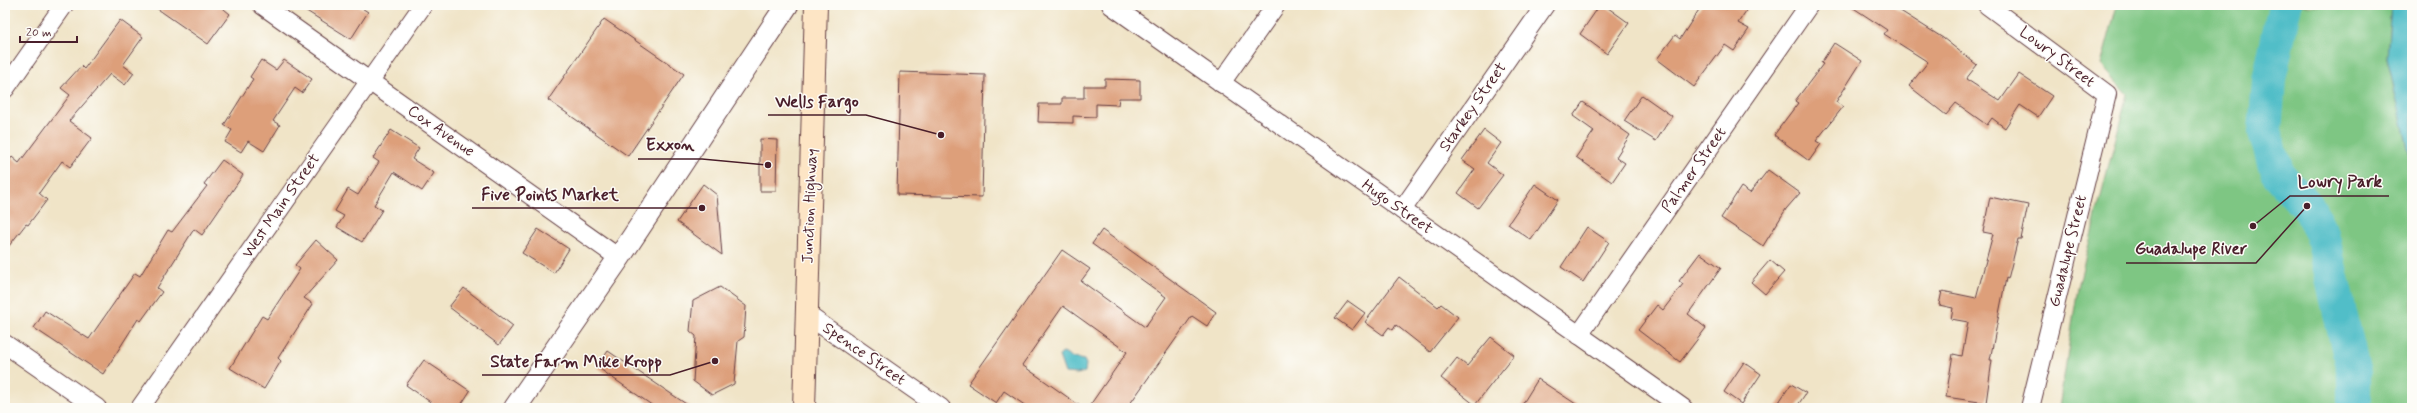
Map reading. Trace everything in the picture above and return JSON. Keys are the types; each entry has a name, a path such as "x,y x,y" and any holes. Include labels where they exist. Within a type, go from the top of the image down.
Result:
{"main road":[{"name":"Junction Highway","path":"804,408 816,5"}],"street":[{"path":"5,89 64,5"},
{"name":"Cox Avenue","path":"262,5 619,258"},
{"name":"West Main Street","path":"140,408 423,5"},
{"path":"515,408 619,258 786,5"},
{"name":"Hugo Street","path":"1111,5 1683,408"},
{"path":"1221,83 1276,5"},
{"name":"Starkey Street","path":"1402,210 1545,5"},
{"name":"Palmer Street","path":"1579,335 1809,5"},
{"name":"Lowry Street","path":"1988,5 2107,94"},
{"name":"Guadalupe Street","path":"2030,408 2107,94"},
{"name":"Spence Street","path":"806,314 941,408"},
{"path":"5,344 97,408"}],"green space":[{"path":"2117,5 2391,5 2387,58 2412,165 2412,408 2059,408 2078,287 2127,94 2101,65"}],"water":[{"path":"2391,5 2412,5 2412,165 2387,58"},
{"path":"1064,352 1073,358 1084,360 1086,364 1085,372 1077,374 1065,373 1059,356"}],"building":[{"path":"152,5 219,5 230,14 208,44"},
{"path":"297,5 357,5 368,12 351,39"},
{"path":"1600,5 1604,5 1629,23 1607,54 1580,34"},
{"path":"1702,5 1750,5 1738,23 1749,29 1734,51 1725,45 1694,87 1657,59 1675,35 1680,39"},
{"path":"1849,5 1891,5 1943,38 1977,65 1966,79 2000,101 2019,74 2052,96 2038,117 2020,105 2005,128 1992,118 1987,125 1956,103 1946,115 1909,86 1928,62 1884,34 1887,30"},
{"path":"604,19 684,74 628,156 548,100"},
{"path":"120,20 143,37 123,65 134,73 125,85 110,74 69,121 92,138 70,167 62,161 39,193 47,200 28,225 26,224 5,251 5,166 12,157 19,163 70,95 61,88 81,66 84,69"},
{"path":"1834,43 1862,61 1836,102 1843,107 1816,141 1821,144 1809,161 1774,135 1798,103 1795,101 1823,64 1821,63"},
{"path":"261,60 276,70 284,60 312,79 302,93 295,88 273,121 280,125 264,151 248,141 241,152 225,142 232,130 224,125 253,79 250,77"},
{"path":"900,72 985,75 982,197 897,195"},
{"path":"1105,79 1140,80 1140,98 1119,98 1118,105 1096,104 1096,117 1073,116 1073,123 1038,122 1039,104 1062,104 1062,98 1084,98 1084,86 1105,86"},
{"path":"1642,95 1672,116 1656,141 1624,121"},
{"path":"1583,102 1630,135 1616,157 1625,163 1612,182 1576,157 1594,131 1573,116"},
{"path":"391,130 419,148 412,159 434,173 422,191 394,172 374,205 382,210 362,242 337,227 344,216 335,211 348,189 358,195 379,162 373,158"},
{"path":"1484,130 1501,143 1487,163 1503,175 1478,208 1458,193 1475,169 1462,160"},
{"path":"760,139 777,140 776,191 760,191"},
{"path":"222,160 243,175 202,235 194,229 157,288 162,292 141,321 138,319 103,374 34,328 45,311 89,339 135,273 140,276 168,230 172,232 207,186 204,184"},
{"path":"1768,170 1800,193 1786,209 1763,246 1721,218 1741,187 1750,193"},
{"path":"703,184 717,195 722,255 677,222"},
{"path":"1535,184 1558,200 1531,240 1508,224"},
{"path":"1990,197 2028,205 2021,239 2018,239 2008,279 2006,278 1990,360 1992,360 1986,403 1946,397 1953,354 1962,356 1968,322 1951,319 1953,308 1939,305 1942,291 1976,298 1993,234 1983,232"},
{"path":"1587,227 1609,242 1583,282 1561,267"},
{"path":"538,229 569,249 554,273 522,253"},
{"path":"1102,230 1216,312 1207,326 1192,316 1127,408 1088,408 1127,352 1063,306 1022,365 1083,408 1029,408 1004,391 996,403 968,384 1062,250 1090,269 1081,281 1145,327 1166,297 1092,244"},
{"path":"316,240 338,260 304,298 313,304 278,358 281,361 264,389 230,368 262,316 267,319 300,269 295,265"},
{"path":"1700,253 1721,268 1688,314 1706,328 1680,362 1638,330 1657,305 1663,310 1683,284 1679,281"},
{"path":"1770,260 1784,272 1765,294 1751,282"},
{"path":"1399,277 1438,307 1441,304 1458,317 1430,352 1396,325 1393,330 1389,327 1383,335 1365,322"},
{"path":"720,287 746,306 744,337 738,341 734,384 712,395 693,381 696,336 690,331 693,301"},
{"path":"464,288 513,326 499,345 449,307"},
{"path":"1348,301 1365,313 1352,330 1335,318"},
{"path":"1491,337 1514,355 1475,405 1441,378 1457,358 1467,366"},
{"path":"608,351 692,408 656,408 597,367"},
{"path":"424,360 470,391 459,408 439,408 406,385"},
{"path":"1744,362 1761,374 1741,404 1724,392"},
{"path":"1538,379 1582,408 1520,408"},
{"path":"1791,384 1806,393 1796,408 1775,408"}],"waterway":[{"path":"2285,5 2269,80 2265,132 2277,172 2307,206 2322,234 2354,374 2354,408"}],"place":[{"name":"Wells Fargo","path":"941,135"},
{"name":"Exxon","path":"768,165"},
{"name":"Guadalupe River","path":"2307,206"},
{"name":"Five Points Market","path":"702,208"},
{"name":"Lowry Park","path":"2253,226"},
{"name":"State Farm Mike Kropp","path":"715,361"}]}
